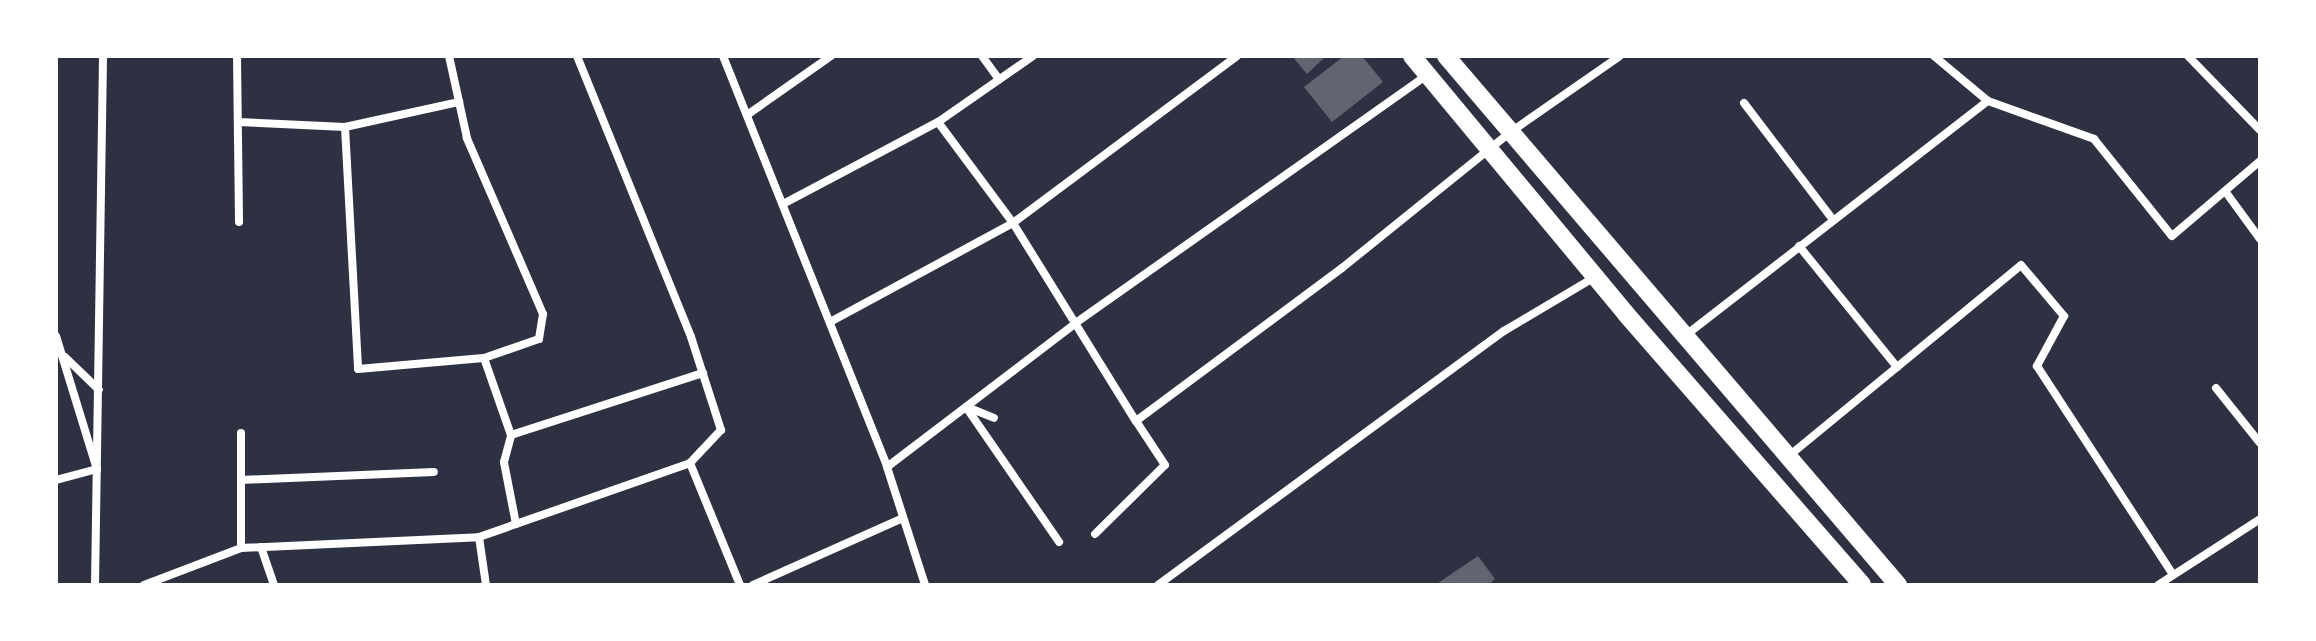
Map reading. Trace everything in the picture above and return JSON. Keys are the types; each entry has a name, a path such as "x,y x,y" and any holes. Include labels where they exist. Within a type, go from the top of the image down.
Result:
{"main road":[{"path":"1412,56 1595,277 1862,585"},
{"path":"1446,56 1898,585"}],"street":[{"path":"95,585 103,56"},
{"path":"237,56 239,222"},
{"path":"345,127 358,369 484,358 539,339 543,314 467,138 449,56"},
{"path":"144,585 241,548 479,537 690,463 721,430 703,373 577,56"},
{"path":"723,56 887,467 925,585"},
{"path":"747,115 831,56"},
{"path":"982,56 999,79"},
{"path":"783,204 938,122 1033,56"},
{"path":"830,322 1013,223 1237,56"},
{"path":"1136,421 1331,277 1512,131 1620,56"},
{"path":"1934,56 1988,101 2094,139 2172,236 2260,161"},
{"path":"2188,56 2260,130"},
{"path":"887,467 1077,322 1427,75"},
{"path":"1686,336 1988,101"},
{"path":"238,122 345,127 459,102"},
{"path":"1744,103 1833,220"},
{"path":"938,122 1013,223 1165,465 1095,534"},
{"path":"2225,191 2260,239"},
{"path":"1799,246 1897,367"},
{"path":"1790,455 2021,265 2064,316 2037,366 2173,575"},
{"path":"1158,585 1504,331 1595,277"},
{"path":"56,336 65,357 97,469"},
{"path":"65,357 99,390"},
{"path":"484,358 511,435 504,462 516,524"},
{"path":"511,435 703,373"},
{"path":"2216,388 2260,443"},
{"path":"966,407 994,418"},
{"path":"966,407 1059,542"},
{"path":"241,433 241,548"},
{"path":"690,463 740,585"},
{"path":"56,480 97,469"},
{"path":"241,480 434,472"},
{"path":"753,585 903,518"},
{"path":"2158,585 2260,519"},
{"path":"479,537 486,585"},
{"path":"261,547 274,585"}],"building":[{"path":"1292,56 1326,56 1307,74"},
{"path":"1344,56 1362,56 1383,82 1332,122 1304,87"},
{"path":"1478,556 1495,579 1488,585 1435,585"}]}
